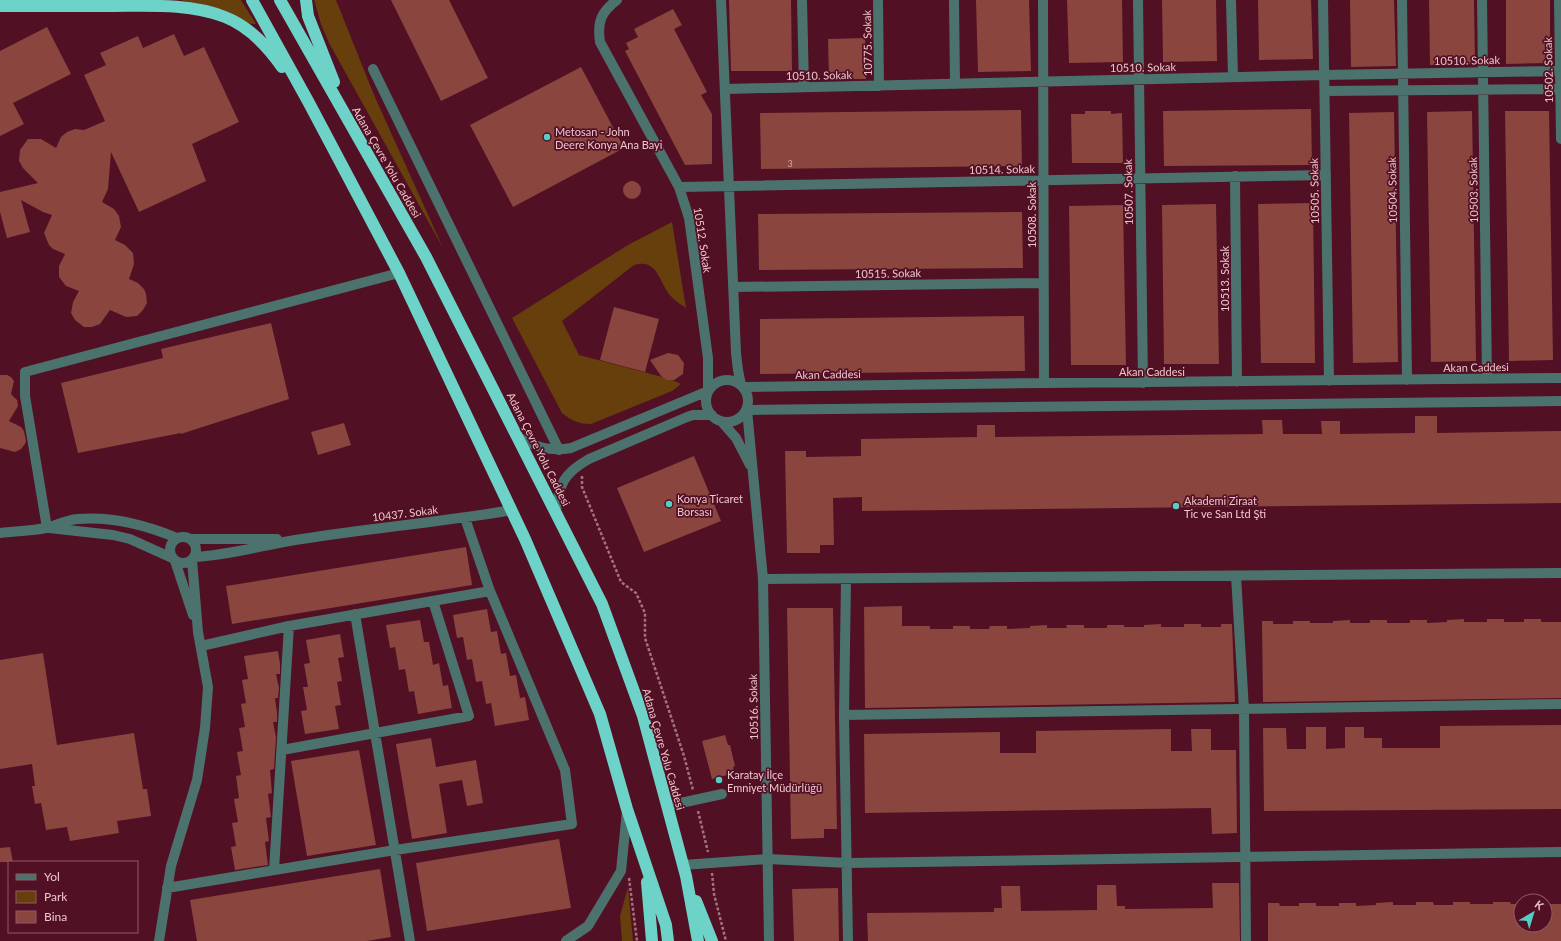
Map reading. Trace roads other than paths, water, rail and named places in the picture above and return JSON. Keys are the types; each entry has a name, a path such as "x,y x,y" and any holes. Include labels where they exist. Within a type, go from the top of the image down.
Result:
{"highway":[{"path":"252,0 309,103 399,273 512,510 600,714 627,809 666,925 668,941"},
{"name":"Adana Çevre Yolu Caddesi","path":"280,0 426,257 602,604 643,716 684,870 698,941"},
{"path":"306,0 308,16 355,132"},
{"path":"0,6 162,6 203,11 220,16 245,29 260,41 278,61 309,103"},
{"path":"645,863 652,941"},
{"path":"684,870 712,941"}],"street":[{"name":"10512. Sokak","path":"617,0 603,14 599,22 598,30 600,42 679,187 689,218 708,358 708,391"},
{"path":"721,0 737,361 742,386 748,396 746,410 743,415 734,421 721,421"},
{"path":"802,0 804,87"},
{"name":"10775. Sokak","path":"878,0 879,86"},
{"path":"954,0 955,84"},
{"name":"10508. Sokak","path":"1043,0 1044,383"},
{"name":"10507. Sokak","path":"1138,0 1143,383"},
{"path":"1231,0 1232,77"},
{"name":"10505. Sokak","path":"1323,0 1329,381"},
{"name":"10504. Sokak","path":"1402,0 1407,380"},
{"name":"10503. Sokak","path":"1482,0 1487,379"},
{"name":"10502. Sokak","path":"1559,0 1561,139"},
{"path":"373,69 559,450"},
{"name":"10510. Sokak","path":"726,89 1561,71"},
{"path":"1324,91 1561,89"},
{"name":"10514. Sokak","path":"679,187 1326,175"},
{"name":"10513. Sokak","path":"1235,176 1237,382"},
{"path":"47,528 25,396 25,372 399,273"},
{"name":"10515. Sokak","path":"733,287 1043,283"},
{"name":"Akan Caddesi","path":"742,386 1561,378"},
{"path":"518,437 537,447 559,450 580,445 708,391 715,383 722,380 732,380 742,386"},
{"path":"708,391 706,402 708,409 712,415 721,421 736,438 753,472"},
{"path":"746,410 1561,401"},
{"name":"10516. Sokak","path":"746,410 763,579 769,941"},
{"path":"556,512 558,496 562,485 569,473 578,465 686,417 693,415 712,415"},
{"name":"10437. Sokak","path":"193,559 218,556 301,539 465,518 512,510"},
{"path":"168,888 395,850 572,824 565,770 490,591 465,518"},
{"path":"47,528 63,521 79,519 110,520 143,525 177,538 184,537 190,539 196,549 193,559 198,632"},
{"path":"0,533 47,528 113,536 130,539 159,551 173,560 184,564 193,559"},
{"path":"159,941 171,866 197,780 205,728 208,687 198,632 169,549 170,545 177,538"},
{"name":"10437. Sokak","path":"190,539 301,539"},
{"path":"763,579 1561,573"},
{"path":"1236,576 1244,709 1246,941"},
{"path":"846,579 844,715 848,863 848,941"},
{"path":"201,646 289,626 490,591"},
{"path":"282,750 469,716 433,601"},
{"path":"356,614 410,941"},
{"path":"274,870 289,626"},
{"path":"844,715 1561,704"},
{"path":"667,806 722,794"},
{"path":"566,941 588,926 621,871 627,809"},
{"path":"684,870 711,863 768,859 848,863 1561,852"}],"place":[{"name":"Metosan - John Deere Konya Ana Bayi","path":"547,137"},
{"name":"Konya Ticaret Borsası","path":"669,504"},
{"name":"Akademi Ziraat Tic ve San Ltd Şti","path":"1176,506"},
{"name":"Karatay İlçe Emniyet Müdürlüğü","path":"719,780"}]}
